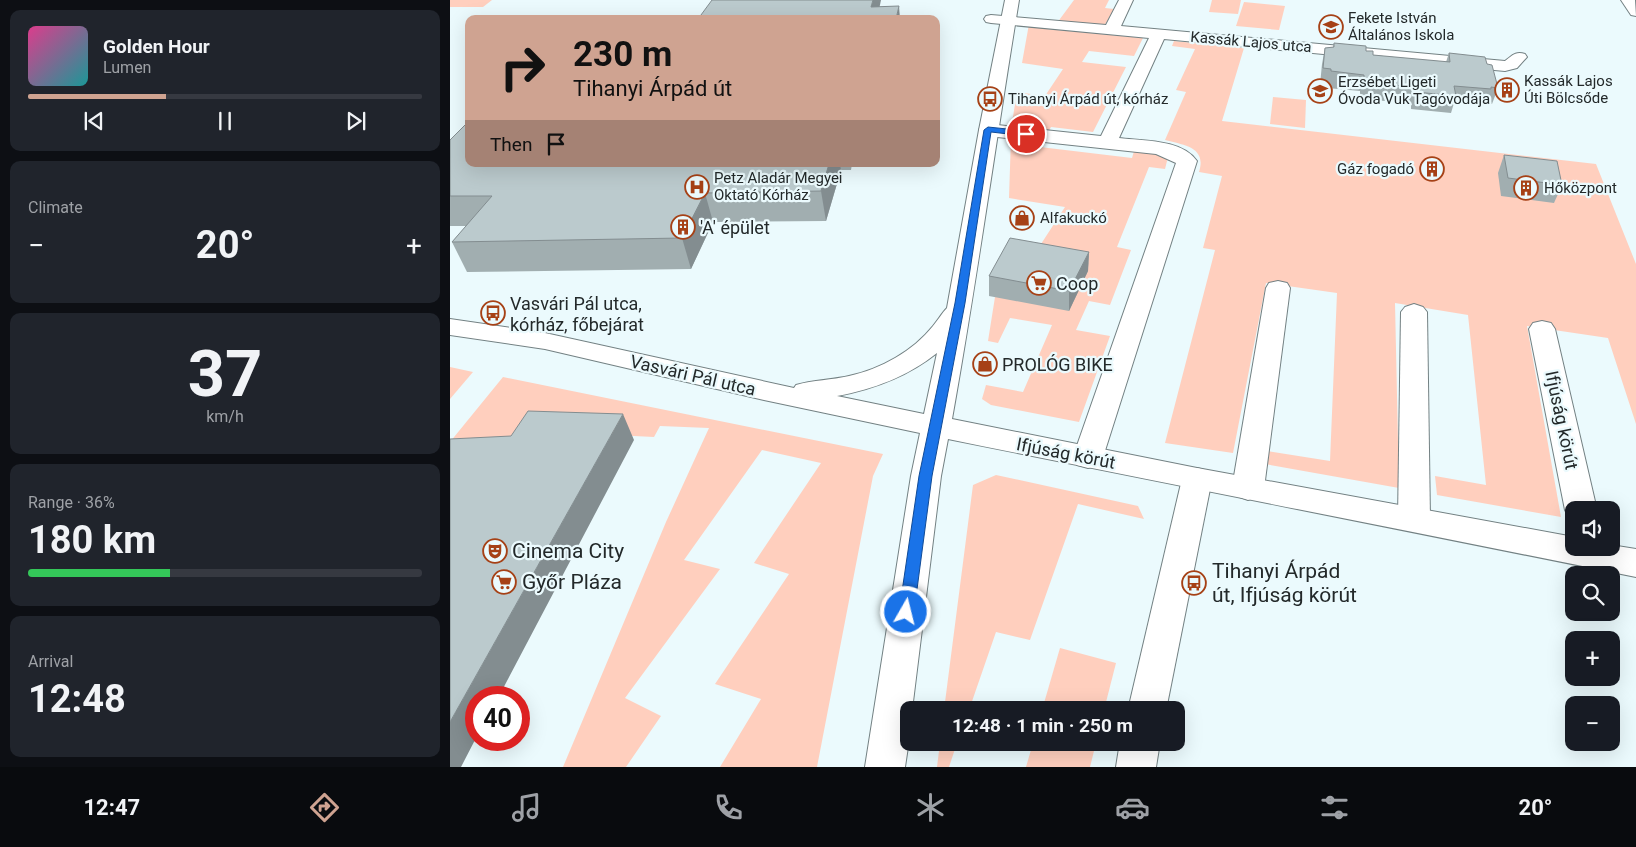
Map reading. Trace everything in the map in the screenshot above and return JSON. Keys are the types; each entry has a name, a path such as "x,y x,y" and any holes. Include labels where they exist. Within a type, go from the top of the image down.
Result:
{"street":[{"path":"884,767 926,476 960,303 988,130 999,20 1012,0"},
{"path":"1112,29 1126,0"},
{"path":"1628,0 1636,12"},
{"name":"Kassák Lajos utca","path":"999,20 1505,66 1511,65 1519,57"},
{"path":"1108,142 1158,34"},
{"path":"988,130 1158,148 1172,152 1187,161 1088,457"},
{"path":"1248,488 1278,288"},
{"path":"764,391 802,392 844,387 863,383 890,372 910,361 934,342 960,303"},
{"path":"1414,312 1414,519"},
{"name":"Vasvári Pál utca","path":"450,327 546,341 764,391 936,426"},
{"name":"Ifjúság körút","path":"1542,330 1579,501"},
{"name":"Ifjúság körút","path":"936,426 1197,479 1565,547"},
{"path":"1149,701 1197,479"},
{"name":"Ifjúság körút","path":"1609,556 1636,563"},
{"path":"1136,767 1139,751"}],"shaded area":[{"path":"450,0 492,0 483,7 450,7"},
{"path":"1074,0 1109,0 1105,8 1114,9 1103,28 1057,23"},
{"path":"1212,0 1241,0 1238,14 1209,12"},
{"path":"1244,2 1285,6 1279,30 1236,26"},
{"path":"1029,24 1047,29 1143,38 1134,56 1089,51 1082,62 1126,67 1093,132 1051,127 1048,132 1011,129 1017,92 1045,96 1063,69 1022,63"},
{"path":"1174,41 1244,48 1222,121 1596,164 1636,264 1636,424 1608,338 1527,326 1561,517 1437,495 1435,476 1486,485 1468,315 1395,303 1399,488 1265,464 1267,451 1330,461 1337,293 1266,283 1233,453 1165,443 1215,250 1203,248 1222,176 1199,172 1201,164 1197,152 1192,148 1165,140 1186,92 1176,90 1195,49 1172,46"},
{"path":"1273,97 1306,100 1305,128 1270,124"},
{"path":"1011,137 1044,140 1040,147 1132,158 1135,148 1168,157 1165,169 1149,167 1117,247 1131,250 1110,305 1089,301 1076,330 1110,336 1079,422 991,405 982,399 986,385 1023,392 1052,325 1010,318 998,343 988,341 995,297 1030,261 1065,207 1009,198"},
{"path":"450,367 473,372 450,399"},
{"path":"503,377 883,454 873,476 817,767 720,767 761,699 715,684 789,574 754,563 821,463 762,450 684,560 720,569 625,698 661,716 626,767 563,767 666,522 709,428 660,426 654,437 533,431 518,452 450,442"},
{"path":"996,475 1138,506 1144,519 1078,504 1030,640 996,632 972,701 945,701 973,485"},
{"path":"1060,648 1116,663 1106,701 1045,701"},
{"path":"939,751 954,751 949,767 937,767"},
{"path":"1030,751 1094,751 1090,767 1026,767"}],"building":[{"path":"712,0 873,0 871,7 899,6 897,15 701,15"},
{"path":"1334,43 1366,46 1366,51 1373,51 1373,55 1450,62 1449,53 1485,57 1487,64 1492,65 1498,88 1454,86 1456,96 1416,92 1416,87 1371,83 1371,80 1364,80 1364,75 1331,71 1331,69 1323,68 1325,48 1334,47"},
{"path":"465,125 465,167 828,167 821,191 705,193 682,238 452,242 492,196 450,196 450,140"},
{"path":"1504,155 1557,161 1562,185 1508,178"},
{"path":"1010,238 1089,252 1069,291 989,276"},
{"name":"Győr Pláza","path":"528,411 623,414 470,686 465,686 465,695 450,722 450,439 511,436"}],"place":[{"name":"Fekete István Általános Iskola","path":"1331,27"},
{"name":"Kassák Lajos Úti Bölcsőde","path":"1507,90"},
{"name":"Erzsébet Ligeti Óvoda Vuk Tagóvodája","path":"1320,91"},
{"name":"Tihanyi Árpád út, kórház","path":"990,99"},
{"name":"Gáz fogadó","path":"1432,169"},
{"name":"Petz Aladár Megyei Oktató Kórház","path":"697,187"},
{"name":"Hőközpont","path":"1526,188"},
{"name":"Alfakuckó","path":"1022,218"},
{"name":"'A' épület","path":"683,227"},
{"name":"Coop","path":"1039,283"},
{"name":"Vasvári Pál utca, kórház, főbejárat","path":"493,313"},
{"name":"PROLÓG BIKE","path":"985,364"},
{"name":"Cinema City","path":"495,551"},
{"name":"Győr Pláza","path":"504,582"},
{"name":"Tihanyi Árpád út, Ifjúság körút","path":"1194,583"}],"route":[{"path":"906,612 926,476 960,303 988,130 1026,134"}]}
